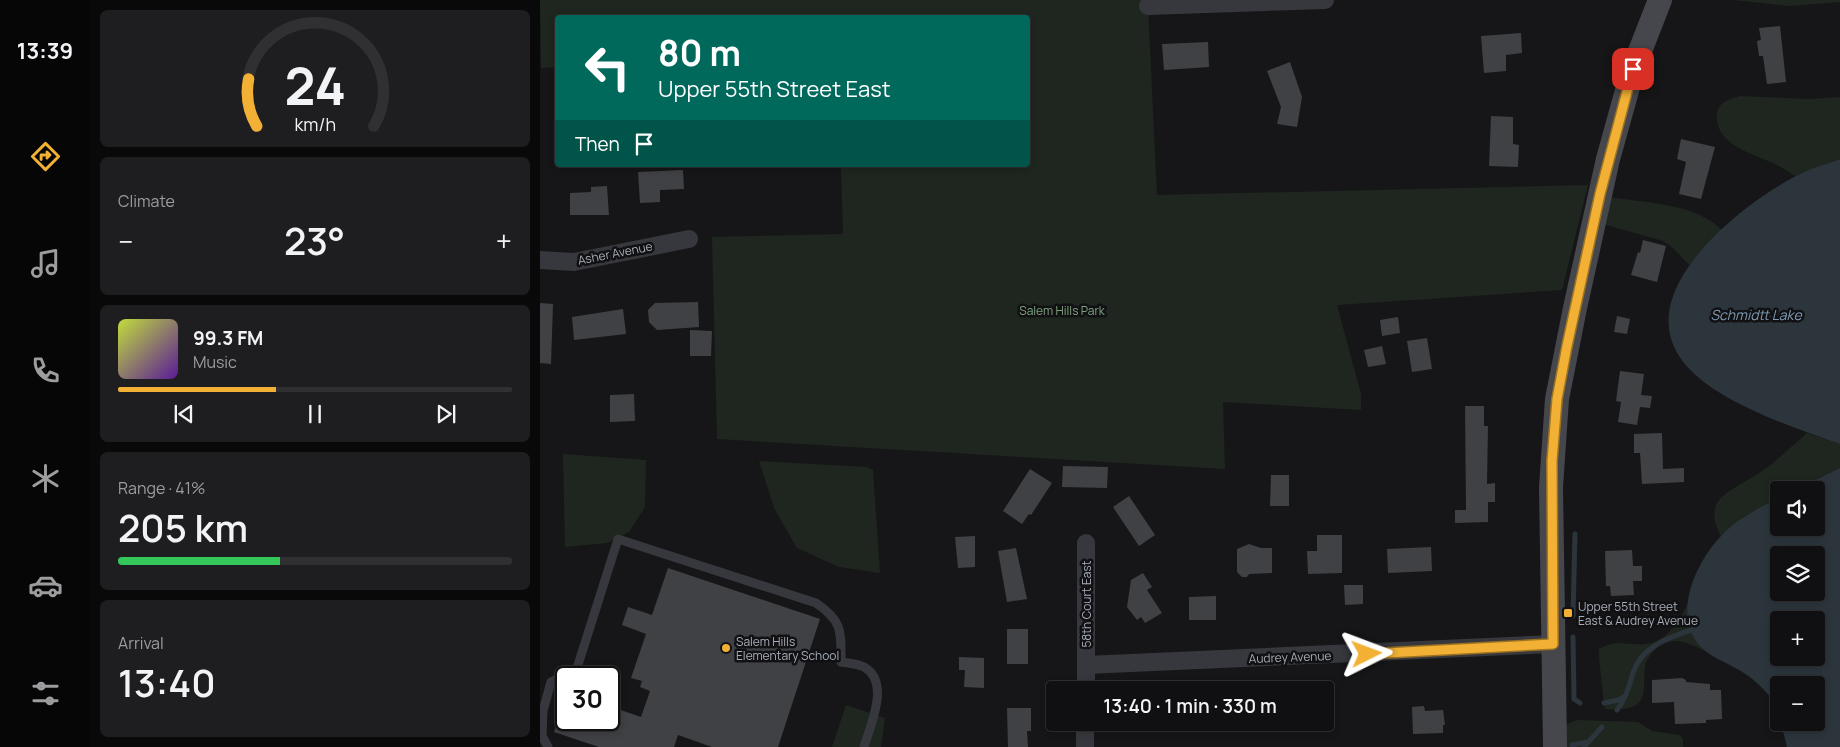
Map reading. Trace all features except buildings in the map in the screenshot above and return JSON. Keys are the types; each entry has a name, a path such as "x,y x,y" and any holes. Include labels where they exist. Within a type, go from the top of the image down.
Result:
{"street":[{"path":"1148,6 1325,0"},
{"path":"1555,747 1552,461 1559,388 1589,238 1613,139 1638,54 1660,0"},
{"name":"Asher Avenue","path":"540,260 574,262 689,239"},
{"name":"58th Court East","path":"1086,544 1086,681"},
{"name":"Audrey Avenue","path":"1086,665 1553,644"},
{"path":"1085,731 1085,747"}],"lane":[{"path":"548,747 542,736 543,711 550,682 577,668 618,539 816,603 832,614 841,633 842,662 864,667 874,677 879,698 864,747"}],"green space":[{"name":"Salem Hills Park","path":"540,0 1325,0 1148,6 1157,195 1588,185 1562,290 1337,305 1361,394 1361,410 1223,402 1225,469 717,439 712,237 843,234 841,167 1030,167 1030,15 555,15 555,67 541,68"},
{"path":"1733,0 1840,0 1840,2 1790,6"},
{"path":"1740,96 1809,99 1840,97 1840,159 1795,176 1778,165 1737,147 1728,141 1722,133 1718,125 1717,114 1722,104"},
{"path":"1609,197 1684,209 1711,221 1722,230 1689,265 1672,247 1663,241 1603,224"},
{"path":"1807,433 1840,444 1840,468 1813,481 1770,481 1770,503 1745,516 1721,536 1714,518 1715,508 1720,499 1781,456"},
{"path":"563,454 646,460 645,507 629,532 607,543 565,547"},
{"path":"759,461 867,467 873,470 880,573 839,567 797,548 774,508"},
{"path":"1689,598 1688,618 1708,653 1693,645 1679,641 1664,643 1646,661 1644,692 1640,702 1625,709 1605,709 1599,649 1618,643 1653,643 1662,638 1678,622"},
{"path":"846,705 885,718 881,747 832,747"},
{"path":"1577,720 1638,722 1652,731 1680,735 1683,739 1683,747 1565,747 1565,725"}],"water":[{"name":"Schmidtt Lake","path":"1840,159 1840,444 1752,410 1709,386 1692,372 1679,356 1669,330 1671,303 1682,276 1700,251 1723,228 1748,207 1794,177"},
{"path":"1840,468 1840,747 1787,747 1783,731 1825,731 1825,676 1770,676 1770,697 1743,672 1709,654 1701,647 1692,634 1688,620 1690,590 1703,560 1727,530 1770,503 1770,536 1825,536 1825,481 1813,481"}],"waterway":[{"path":"1573,616 1575,534"},
{"path":"1617,710 1625,697 1633,673 1642,656 1665,640 1691,630"},
{"path":"1573,637 1574,699 1580,703"},
{"path":"1604,703 1619,700 1625,696"},
{"path":"1584,747 1602,727"},
{"path":"1572,745 1588,742"}],"place":[{"name":"Upper 55th Street East & Audrey Avenue","path":"1568,613"},
{"name":"Salem Hills Elementary School","path":"726,648"}],"route":[{"path":"1367,654 1553,644 1551,522 1552,461 1557,399 1589,238 1618,120 1633,69"}]}
